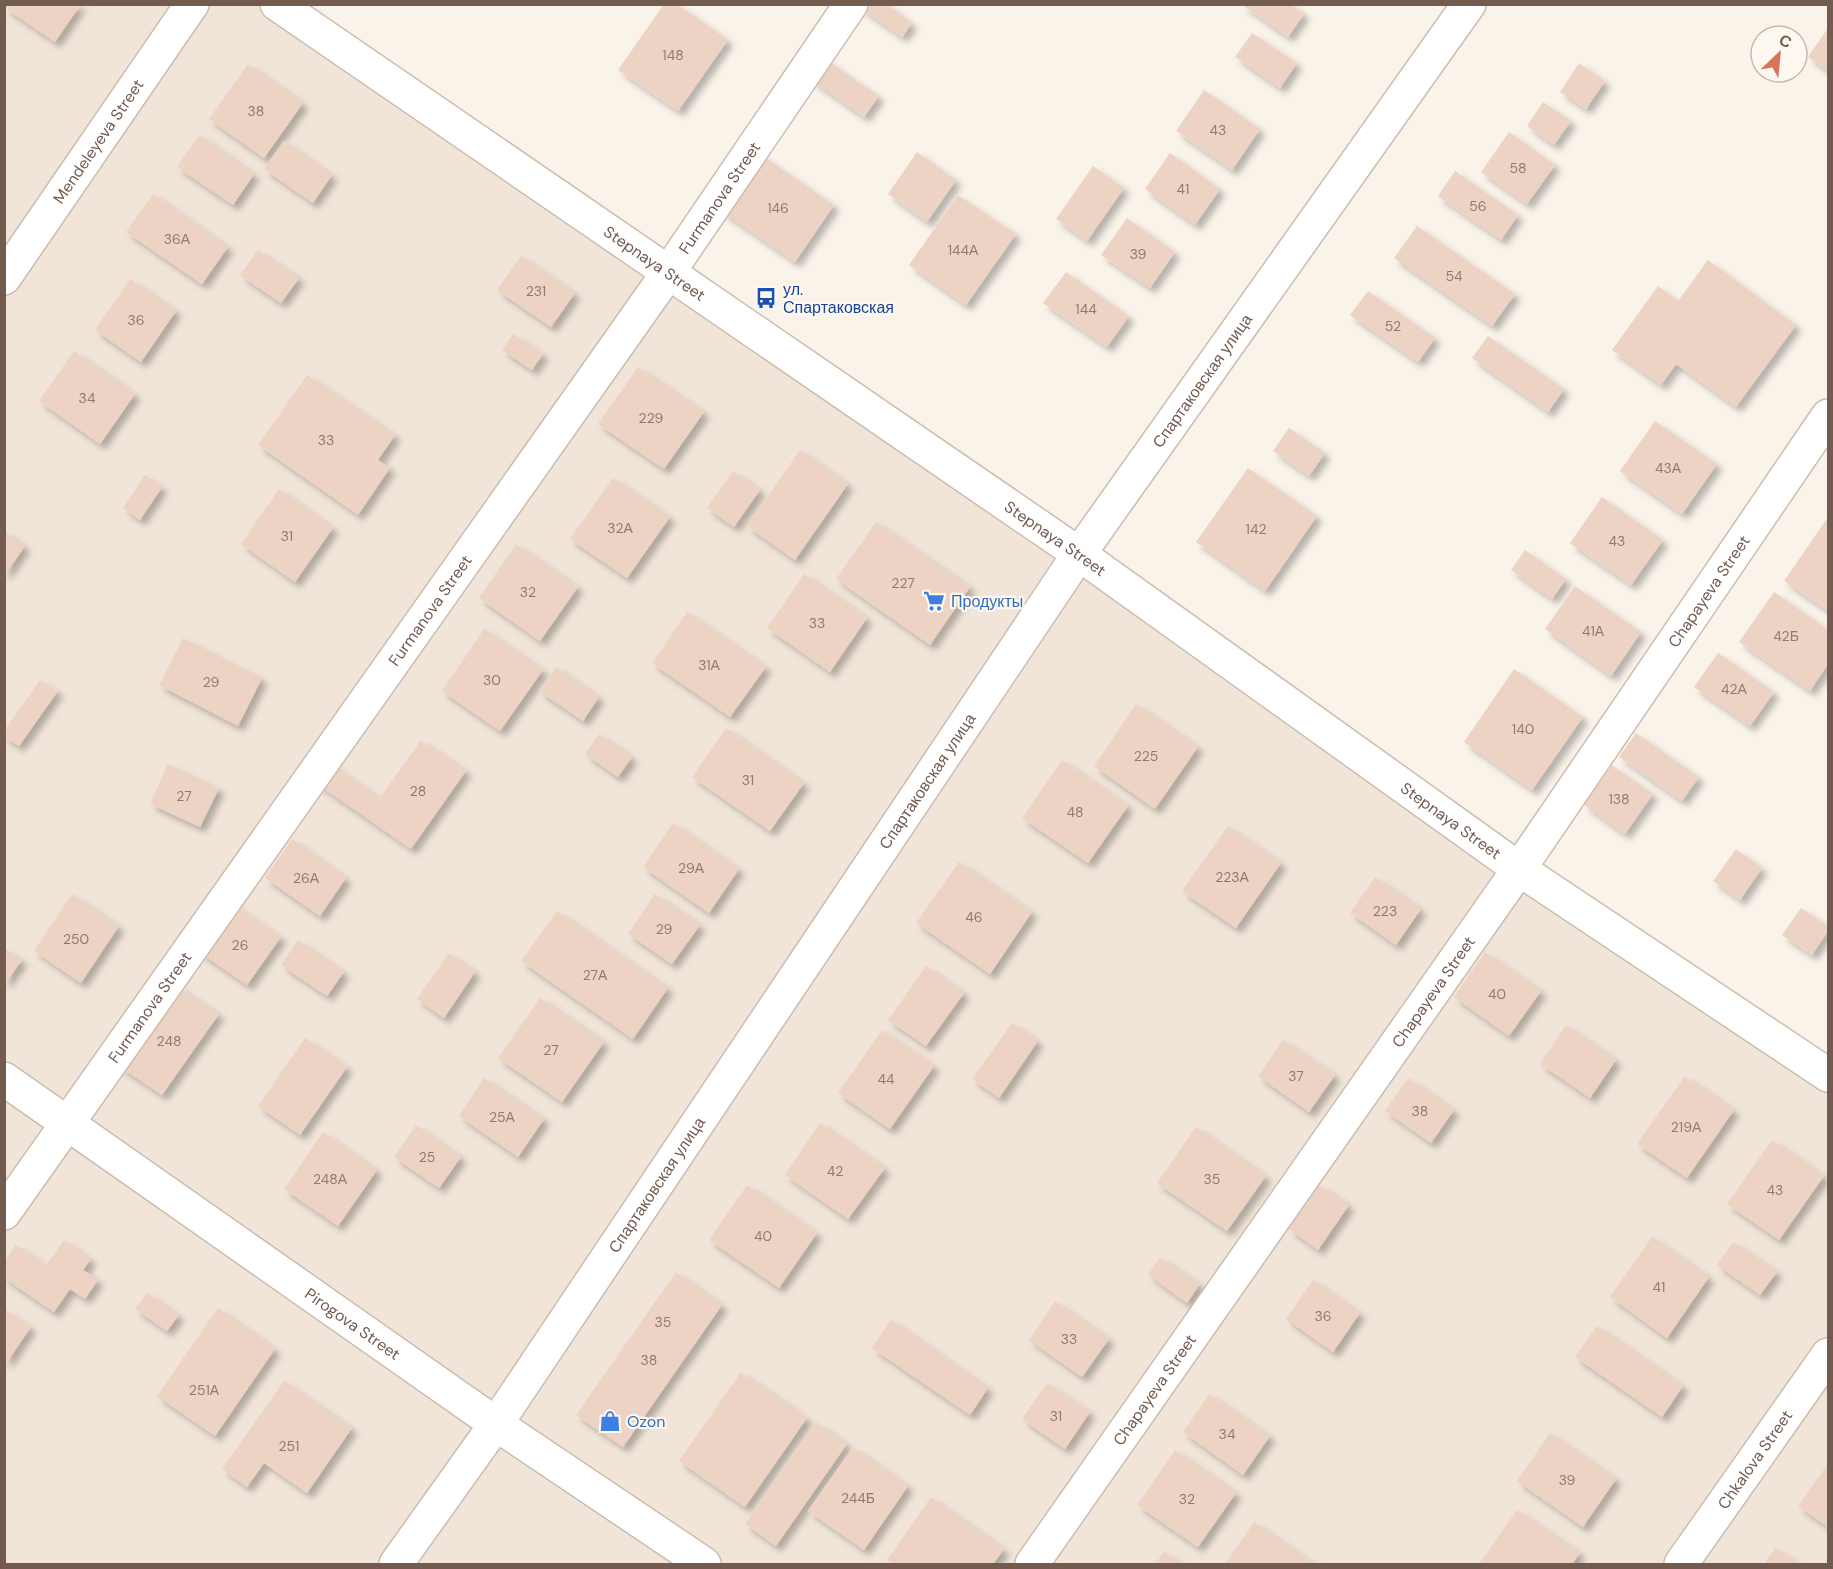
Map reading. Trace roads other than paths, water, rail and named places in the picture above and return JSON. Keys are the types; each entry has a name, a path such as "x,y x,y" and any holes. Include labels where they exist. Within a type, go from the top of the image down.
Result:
{"street":[{"name":"Mendeleyeva Street","path":"4,278 192,4"},
{"name":"Stepnaya Street","path":"277,4 1079,554 1519,869 1828,1075"},
{"name":"Furmanova Street","path":"4,1213 668,273 851,4"},
{"name":"Спартаковская улица","path":"396,1564 496,1424 1079,554 1469,4"},
{"name":"Chapayeva Street","path":"1032,1564 1519,869 1828,416"},
{"name":"Pirogova Street","path":"4,1079 496,1424 704,1564"},
{"name":"Chkalova Street","path":"1681,1564 1828,1354"}],"place":[{"name":"ул. Спартаковская","path":"766,298"},
{"name":"Продукты","path":"934,601"},
{"name":"Ozon","path":"610,1421"}]}
